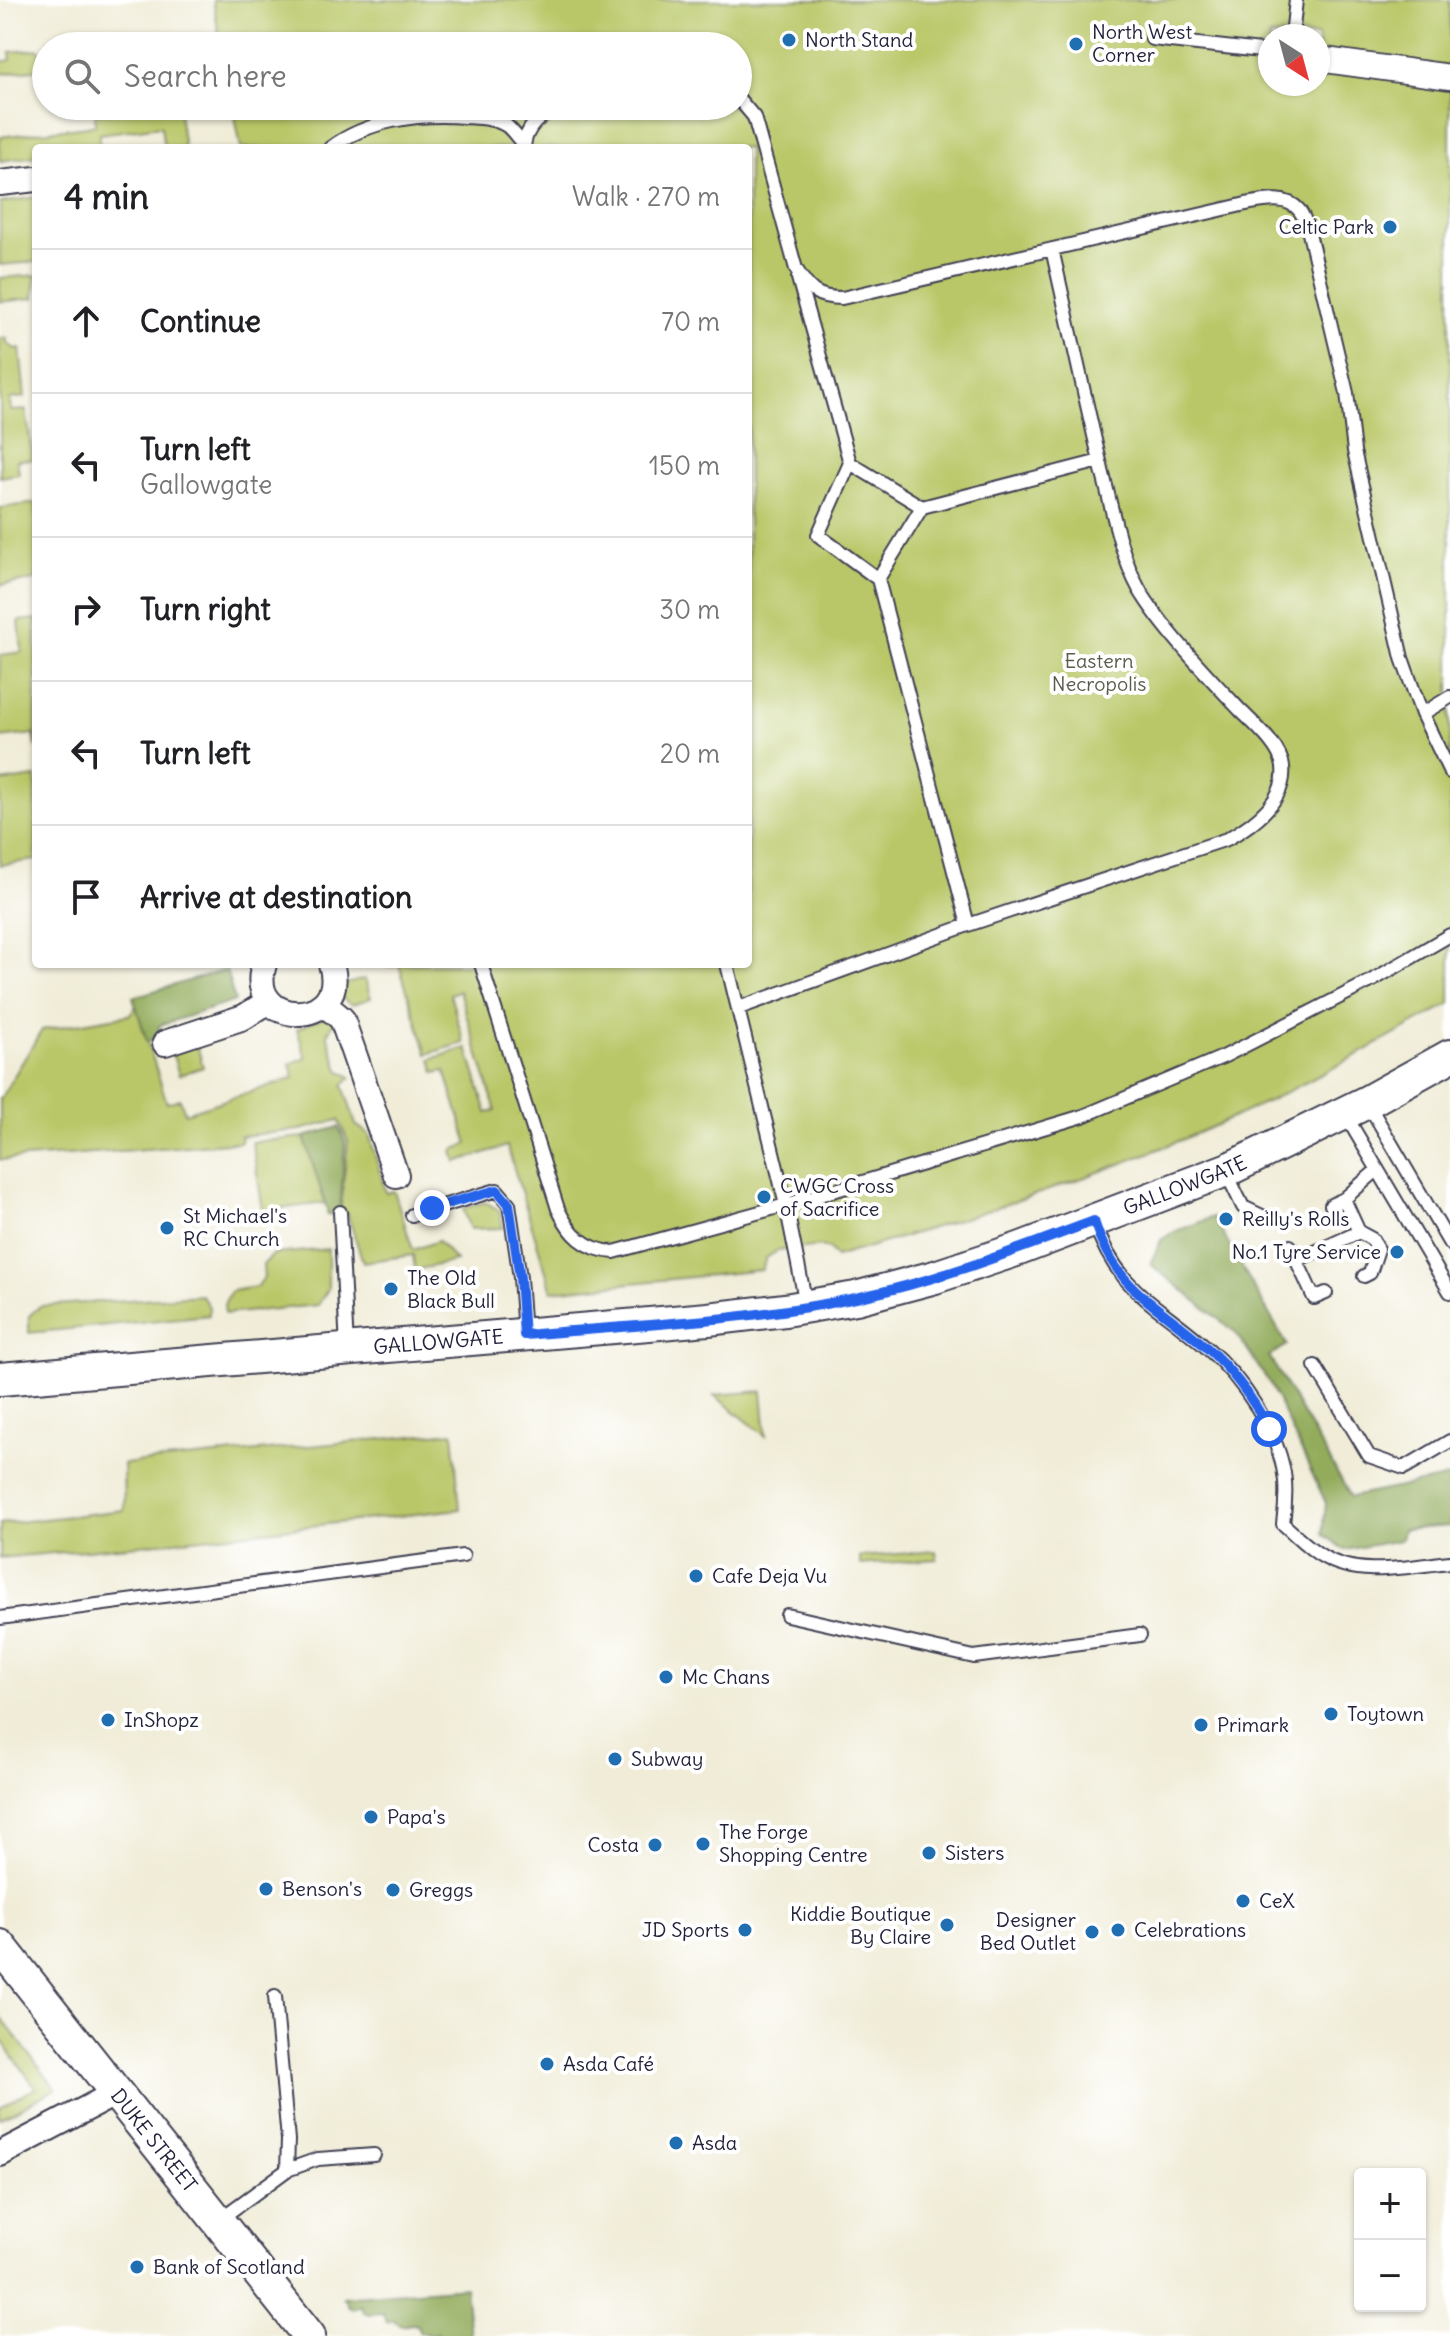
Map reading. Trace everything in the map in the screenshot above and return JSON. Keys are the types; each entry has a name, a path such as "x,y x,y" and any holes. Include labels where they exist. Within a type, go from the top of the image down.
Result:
{"street":[{"path":"1330,61 1450,77"},
{"path":"0,183 32,179"},
{"path":"263,968 263,990 269,1001 276,1008 294,1014 304,1014 329,997 333,985 332,968"},
{"path":"165,1043 244,1017 269,1001"},
{"path":"320,1006 330,1009 342,1019 396,1175"},
{"name":"GALLOWGATE","path":"0,1379 752,1314 856,1298 935,1277 1094,1221 1225,1170 1356,1108 1450,1056"},
{"name":"DUKE STREET","path":"0,1946 309,2336"},
{"path":"0,2154 116,2093"}],"lane":[{"path":"1293,24 1296,0"},
{"path":"1152,39 1258,51"},
{"path":"752,115 850,463 818,535 878,579 968,925"},
{"path":"336,144 372,126 401,120"},
{"path":"490,120 506,126 522,144"},
{"path":"524,144 528,129 538,120"},
{"path":"796,269 814,292 827,298 842,298 1271,199 1299,209 1308,229 1347,393 1354,451 1402,658 1422,714 1450,772"},
{"path":"739,1008 968,925 1227,839 1271,806 1280,787 1284,770 1281,758 1263,733 1173,635 1140,590 1128,566 1100,461 1052,249"},
{"path":"878,579 922,507 1100,461"},
{"path":"850,463 922,507"},
{"path":"1422,714 1450,697"},
{"path":"482,968 558,1209 566,1226 578,1239 590,1247 614,1252 786,1205 1083,1116 1225,1056 1371,981 1450,935"},
{"path":"728,968 786,1205 807,1307"},
{"path":"1356,1108 1377,1170 1450,1292"},
{"path":"1356,1108 1450,1244"},
{"path":"1225,1170 1243,1207 1266,1218"},
{"path":"1331,1205 1344,1199 1377,1170"},
{"path":"412,1215 497,1190 509,1204 520,1278 524,1335"},
{"path":"1344,1199 1359,1232 1372,1239 1378,1249 1370,1273 1364,1276"},
{"path":"340,1212 347,1351"},
{"path":"1094,1221 1102,1246 1127,1284 1226,1367 1268,1427 1281,1458 1285,1480 1283,1524 1318,1554 1342,1565 1370,1569 1450,1562"},
{"path":"1297,1260 1359,1232"},
{"path":"1290,1246 1314,1298 1326,1293"},
{"path":"1315,1366 1369,1456 1404,1468 1450,1441"},
{"path":"0,1618 463,1556"},
{"path":"787,1615 974,1657 1140,1635"},
{"path":"275,1996 288,2140 287,2170"},
{"path":"218,2221 287,2170 318,2159 374,2155"}],"green space":[{"name":"Eastern Necropolis","path":"213,0 1450,0 1450,1004 1314,1078 1230,1119 1133,1159 985,1211 835,1257 829,1249 821,1246 777,1251 766,1258 762,1270 552,1291 507,1146 456,1162 453,1150 468,1144 445,1071 435,1073 431,1059 467,1048 487,1113 496,1111 459,991 450,994 464,1043 427,1054 400,968 752,968 752,144 240,144 236,120 752,120 752,32 219,32"},
{"path":"32,50 32,70 0,74 0,62 11,60 10,52"},
{"path":"95,120 180,120 183,144 163,144 161,126 99,134 100,144 32,144 32,157 0,161 0,137 95,125"},
{"path":"32,198 32,262 0,265 0,203"},
{"path":"32,275 32,298 0,302 0,278"},
{"path":"7,338 7,343 15,349 20,348 25,397 10,399 11,411 26,410 32,459 17,460 19,474 0,477 0,339"},
{"path":"32,504 32,581 0,585 0,508"},
{"path":"32,619 32,734 0,738 0,655 22,652 19,621"},
{"path":"32,778 32,861 0,865 0,782"},
{"path":"226,970 235,1001 160,1025 156,1038 147,1042 133,997"},
{"path":"365,979 371,998 351,1005 338,995 341,985"},
{"path":"136,1006 167,1103 180,1099 185,1113 294,1078 290,1064 306,1058 297,1029 332,1013 334,1022 327,1034 339,1070 351,1077 343,1085 356,1125 369,1134 386,1193 394,1191 413,1250 438,1241 456,1261 415,1270 413,1255 363,1262 347,1213 340,1212 348,1142 339,1120 300,1130 240,1136 241,1142 0,1160 0,1099 42,1030 129,1015"},
{"path":"197,1045 203,1067 179,1075 172,1052"},
{"path":"339,1127 345,1143 340,1212 327,1215 304,1137"},
{"path":"304,1137 326,1203 263,1211 252,1142"},
{"path":"485,1202 499,1210 503,1228 470,1229 463,1209"},
{"path":"1213,1217 1287,1345 1269,1356 1351,1497 1450,1477 1450,1526 1403,1530 1401,1540 1345,1550 1323,1534 1326,1503 1270,1384 1235,1332 1150,1264 1161,1240"},
{"path":"328,1249 328,1289 318,1305 225,1314 224,1304 231,1291 256,1287 264,1278 263,1265 274,1254"},
{"path":"201,1295 209,1307 209,1315 29,1333 29,1316 40,1306"},
{"path":"762,1391 766,1436 714,1395"},
{"path":"453,1432 460,1509 0,1558 0,1524 124,1510 123,1464"},
{"path":"936,1551 937,1559 860,1565 860,1557"},
{"path":"0,2016 56,2089 0,2119 0,2107 36,2088 0,2038"},
{"path":"465,2287 470,2336 437,2336 438,2332 432,2335 420,2332 416,2323 386,2322 383,2313 368,2314 361,2305 353,2309 342,2297"}],"place":[{"name":"North Stand","path":"789,40"},
{"name":"North West Corner","path":"1076,44"},
{"name":"Celtic Park","path":"1390,227"},
{"name":"CWGC Cross of Sacrifice","path":"764,1197"},
{"name":"Reilly's Rolls","path":"1226,1219"},
{"name":"St Michael's RC Church","path":"167,1228"},
{"name":"No.1 Tyre Service","path":"1397,1252"},
{"name":"The Old Black Bull","path":"391,1289"},
{"name":"Cafe Deja Vu","path":"696,1576"},
{"name":"Mc Chans","path":"666,1677"},
{"name":"Toytown","path":"1331,1714"},
{"name":"InShopz","path":"108,1720"},
{"name":"Primark","path":"1201,1725"},
{"name":"Subway","path":"615,1759"},
{"name":"Papa's","path":"371,1817"},
{"name":"The Forge Shopping Centre","path":"703,1844"},
{"name":"Costa","path":"655,1845"},
{"name":"Sisters","path":"929,1853"},
{"name":"Benson's","path":"266,1889"},
{"name":"Greggs","path":"393,1890"},
{"name":"CeX","path":"1243,1901"},
{"name":"Kiddie Boutique By Claire","path":"947,1925"},
{"name":"JD Sports","path":"745,1930"},
{"name":"Celebrations","path":"1118,1930"},
{"name":"Designer Bed Outlet","path":"1092,1932"},
{"name":"Asda Café","path":"547,2064"},
{"name":"Asda","path":"676,2143"},
{"name":"Bank of Scotland","path":"137,2267"}],"route":[{"path":"432,1208 497,1190 509,1204 520,1278 524,1335 752,1314 856,1298 976,1264 1094,1221 1102,1246 1127,1284 1226,1367 1269,1429"}]}
